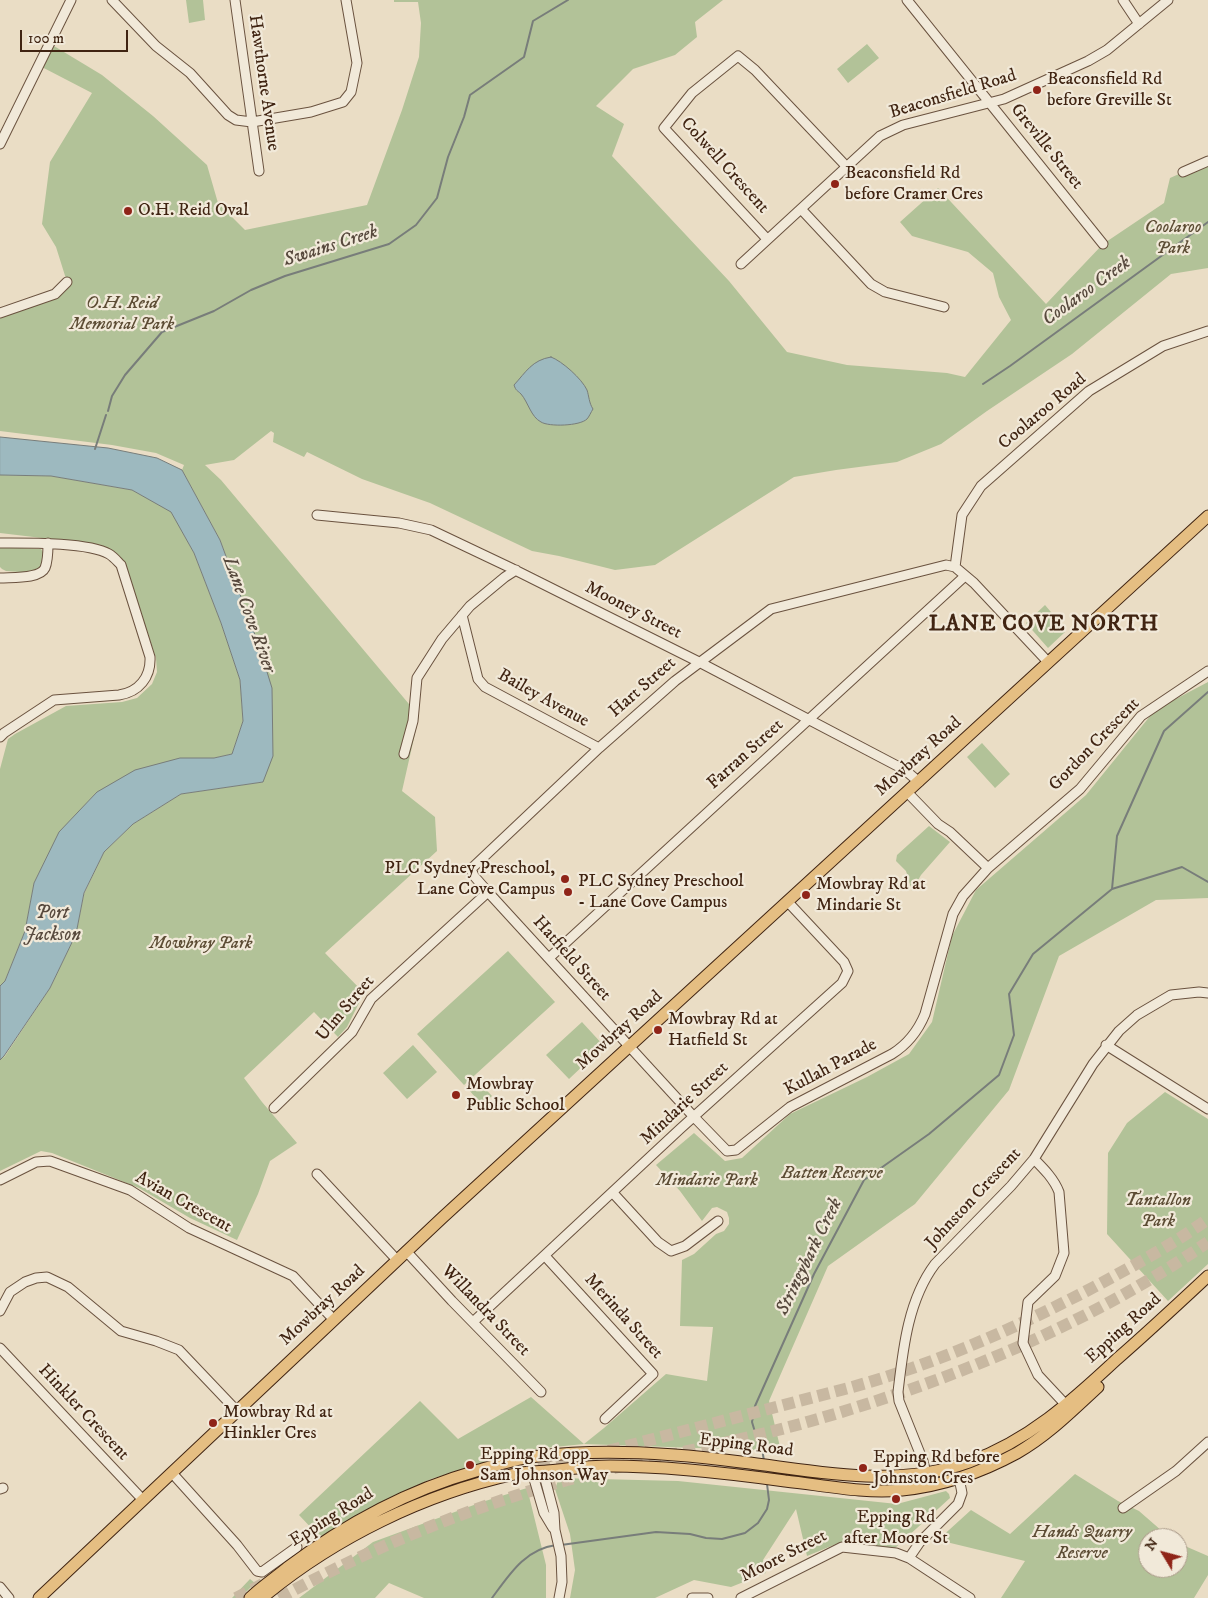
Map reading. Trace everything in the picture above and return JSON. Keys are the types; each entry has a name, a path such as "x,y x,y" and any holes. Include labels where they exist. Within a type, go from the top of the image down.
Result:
{"main road":[{"name":"Mowbray Road","path":"39,1598 406,1251 1208,516"},
{"name":"Epping Road","path":"262,1598 320,1555 398,1514 427,1501 518,1473 609,1466 659,1468 736,1474 867,1490 901,1490 945,1482 957,1472 1019,1439 1046,1422 1208,1276"},
{"name":"Epping Road","path":"250,1598 325,1540 403,1496 437,1482 535,1456 630,1452 738,1461 872,1477 957,1472 995,1464 1041,1438 1208,1287"},
{"path":"535,1456 538,1472"}],"street":[{"path":"0,144 71,0"},
{"path":"112,0 156,46 190,73 228,115 240,121 252,122 311,112 343,102 348,96 357,63 346,0"},
{"name":"Hawthorne Avenue","path":"235,0 259,171"},
{"name":"Greville Street","path":"907,0 1103,244"},
{"path":"1124,0 1139,24"},
{"name":"Beaconsfield Road","path":"741,264 880,136 895,128 990,103 1035,86 1088,61 1107,50 1168,0"},
{"name":"Colwell Crescent","path":"767,239 664,128 692,93 738,56 755,70 846,166"},
{"path":"1183,172 1208,161"},
{"path":"801,208 871,284 885,292 944,307"},
{"path":"0,312 55,294 67,282"},
{"name":"Coolaroo Road","path":"955,567 962,515 981,486 1089,391 1164,346 1208,331"},
{"name":"Mooney Street","path":"317,515 399,523 431,530 516,570 699,662 905,770 919,782"},
{"path":"0,543 48,544 98,550 108,554 121,565 150,657 150,668 142,683 130,692 119,695 54,700 0,737"},
{"path":"0,578 34,576 41,573 46,567 48,544"},
{"name":"Hart Street","path":"471,869 599,748 699,662 772,609 931,569 946,566 955,567"},
{"path":"955,567 1048,662"},
{"path":"404,754 413,721 417,678 442,639 470,606 516,570"},
{"name":"Farran Street","path":"549,958 965,576"},
{"name":"Bailey Avenue","path":"462,615 478,679 485,687 599,748"},
{"name":"Gordon Crescent","path":"988,868 1080,789 1141,716 1208,671"},
{"path":"908,792 938,824 950,832 988,868"},
{"name":"Kullah Parade","path":"629,1047 727,1151 736,1150 790,1107 905,1046 920,1026 925,1014 954,914 963,896 988,868"},
{"name":"Hatfield Street","path":"471,869 474,876 488,892 629,1047"},
{"name":"Ulm Street","path":"274,1108 352,1032 371,999 488,892"},
{"name":"Mindarie Street","path":"473,1322 842,982 848,971 844,962 787,901"},
{"name":"Johnston Crescent","path":"926,1473 899,1401 898,1392 913,1305 926,1276 935,1264 1011,1186 1034,1159 1072,1096 1106,1045 1119,1031 1137,1015 1171,995 1208,993"},
{"path":"1106,1045 1208,1109"},
{"path":"1034,1159 1049,1174 1059,1192 1064,1253 1055,1276 1028,1302 1023,1343 1038,1375 1066,1405"},
{"name":"Avian Crescent","path":"0,1180 36,1162 50,1161 130,1190 189,1228 293,1276 334,1320"},
{"path":"317,1174 397,1260"},
{"path":"613,1193 658,1242 670,1251 685,1246 718,1221"},
{"name":"Willandra Street","path":"406,1251 541,1392"},
{"name":"Merinda Street","path":"544,1256 653,1374 605,1419"},
{"path":"0,1311 10,1292 25,1282 47,1276 68,1287 121,1331 156,1341 178,1350 237,1412"},
{"name":"Hinkler Crescent","path":"0,1348 143,1500"},
{"path":"1123,1508 1176,1471 1208,1442"},
{"path":"172,1472 258,1571 262,1572 267,1569 297,1547"},
{"path":"538,1472 544,1513 555,1530 561,1556 562,1582 559,1598"},
{"path":"909,1558 920,1542 958,1504 962,1493 957,1472"},
{"name":"Moore Street","path":"741,1598 842,1547 896,1553 909,1558 970,1598"},
{"path":"0,1587 9,1598"},
{"path":"692,1598 708,1598"}],"green space":[{"path":"186,0 203,0 205,20 189,23"},
{"path":"394,0 723,0 695,22 697,37 675,55 633,69 596,106 624,124 612,156 729,281 787,352 847,365 947,373 965,377 1011,320 999,297 993,273 968,252 912,236 900,222 938,188 1046,304 1103,244 1164,203 1170,178 1208,161 1208,268 1171,274 1072,354 941,444 897,462 794,477 655,565 615,570 532,551 430,503 362,479 307,452 304,457 273,442 274,433 271,431 234,460 205,465 221,480 419,716 402,791 435,817 437,851 325,953 364,993 347,1027 338,1037 314,1012 244,1078 297,1143 270,1161 258,1194 237,1240 190,1218 139,1188 52,1153 41,1151 0,1171 0,1060 5,1056 50,988 76,934 84,894 104,852 133,824 181,794 263,782 258,643 220,540 182,470 184,465 156,453 112,445 0,431 0,313 34,302 67,282 56,247 42,224 50,162 92,93 38,65 49,43 102,75 153,116 207,165 218,203 245,230 367,205 402,110 419,57 421,23 418,2 394,2"},
{"path":"867,44 879,58 848,83 837,69"},
{"path":"0,475 51,476 132,490 171,511 194,553 221,623 240,680 243,721 232,754 214,758 180,758 97,792 60,832 34,883 25,931 5,981 0,986 0,769 8,739 66,706 122,702 137,698 152,684 157,672 156,658 124,563 101,545 0,533"},
{"path":"0,547 41,549 45,555 41,568 33,573 2,569 0,567"},
{"path":"1045,605 1062,625 1065,632 1048,648 1026,623"},
{"name":"Batten Reserve","path":"1208,682 1208,898 1156,900 1059,956 1009,1090 915,1204 828,1266 769,1401 781,1451 584,1444 666,1374 707,1381 713,1327 680,1326 682,1260 694,1254 716,1234 724,1231 729,1224 729,1218 727,1212 717,1207 712,1208 702,1221 680,1191 656,1165 694,1133 725,1161 742,1158 790,1114 867,1077 909,1054 932,1022 952,936 976,890 1086,795 1155,710"},
{"path":"982,743 1010,774 995,788 967,757"},
{"path":"929,826 950,842 921,875 912,891 906,871 896,861 897,855"},
{"path":"508,951 555,1002 464,1085 417,1034"},
{"path":"582,1022 604,1046 569,1079 546,1055"},
{"path":"413,1045 437,1072 407,1099 383,1073"},
{"path":"477,1080 492,1096 482,1105 469,1090"},
{"name":"Tantallon Park","path":"1165,1092 1208,1119 1208,1264 1168,1301 1107,1234 1108,1153 1127,1123"},
{"path":"531,1397 584,1444 525,1450 431,1479 360,1513 322,1536 316,1533 299,1515 420,1401 458,1439"},
{"name":"Hands Quarry Reserve","path":"1075,1474 1118,1501 1139,1511 1159,1528 1138,1528 1138,1578 1188,1578 1188,1547 1208,1556 1208,1575 1194,1598 1001,1598 1025,1561 938,1540 971,1510 1010,1534"},
{"path":"559,1478 678,1481 897,1504 946,1491 950,1498 895,1548 841,1542 807,1556 796,1509 763,1560 766,1573 731,1587 694,1580 655,1598 570,1598 575,1570 570,1534 555,1489"},
{"path":"527,1488 546,1565 546,1598 424,1598 389,1583 375,1598 299,1598 373,1542 482,1502"},
{"path":"250,1579 255,1583 240,1598 232,1598"}],"water":[{"path":"551,357 561,362 571,371 587,390 593,409 588,418 583,421 564,425 545,424 535,417 521,394 515,388 514,385 530,367 539,361"},
{"name":"Port Jackson","path":"0,437 108,448 157,458 182,470 220,540 258,643 272,688 273,756 263,782 181,794 133,824 104,852 84,893 76,934 50,988 0,1060 0,986 5,981 25,931 34,883 59,832 97,792 135,770 180,758 214,758 232,754 243,721 240,680 221,623 194,553 171,512 132,490 51,476 0,475"}],"waterway":[{"name":"Swains Creek","path":"108,411 112,396 125,375 162,332 214,311 251,290 285,276 389,244 416,225 437,198 448,157 464,117 470,95 524,57 533,21 568,0"},
{"name":"Coolaroo Creek","path":"983,384 1208,222"},
{"name":"Swains Creek","path":"95,449 106,415"},
{"name":"Stringybark Creek","path":"764,1461 761,1442 752,1422 755,1406 814,1274 864,1180 929,1134 999,1075 1014,1035 1009,994 1033,954 1112,889 1117,836 1164,731 1208,692"},
{"path":"1112,889 1182,867 1208,882"},
{"name":"Stringybark Creek","path":"561,1545 656,1532 690,1534 722,1539 745,1533 758,1523 767,1509 769,1500 767,1484"},
{"name":"Stringybark Creek","path":"492,1598 512,1572 527,1557 545,1547 556,1545"}],"tunnel":[{"path":"539,1469 874,1381 939,1358 1033,1318 1094,1287 1138,1263 1208,1219"},
{"path":"279,1598 348,1563 419,1531 529,1491 597,1472 811,1421 915,1388 966,1369 1066,1325 1162,1272 1208,1242"},
{"path":"236,1598 263,1584"}],"place":[{"name":"Beaconsfield Rd before Greville St","path":"1037,90"},
{"name":"Beaconsfield Rd before Cramer Cres","path":"835,184"},
{"name":"O.H. Reid Oval","path":"128,211"},
{"name":"PLC Sydney Preschool, Lane Cove Campus","path":"565,879"},
{"name":"PLC Sydney Preschool - Lane Cove Campus","path":"568,892"},
{"name":"Mowbray Rd at Mindarie St","path":"806,895"},
{"name":"Mowbray Rd at Hatfield St","path":"658,1030"},
{"name":"Mowbray Public School","path":"456,1095"},
{"name":"Mowbray Rd at Hinkler Cres","path":"213,1423"},
{"name":"Epping Rd opp Sam Johnson Way","path":"470,1465"},
{"name":"Epping Rd before Johnston Cres","path":"863,1468"},
{"name":"Epping Rd after Moore St","path":"896,1499"}],"district":[{"name":"LANE COVE NORTH","path":"1044,625"}],"park label":[{"name":"Coolaroo Park","path":"1173,238"},
{"name":"O.H. Reid Memorial Park","path":"122,314"},
{"name":"Mowbray Park","path":"201,944"},
{"name":"Mindarie Park","path":"707,1181"}],"water label":[{"name":"Lane Cove River","path":"248,615"}]}
